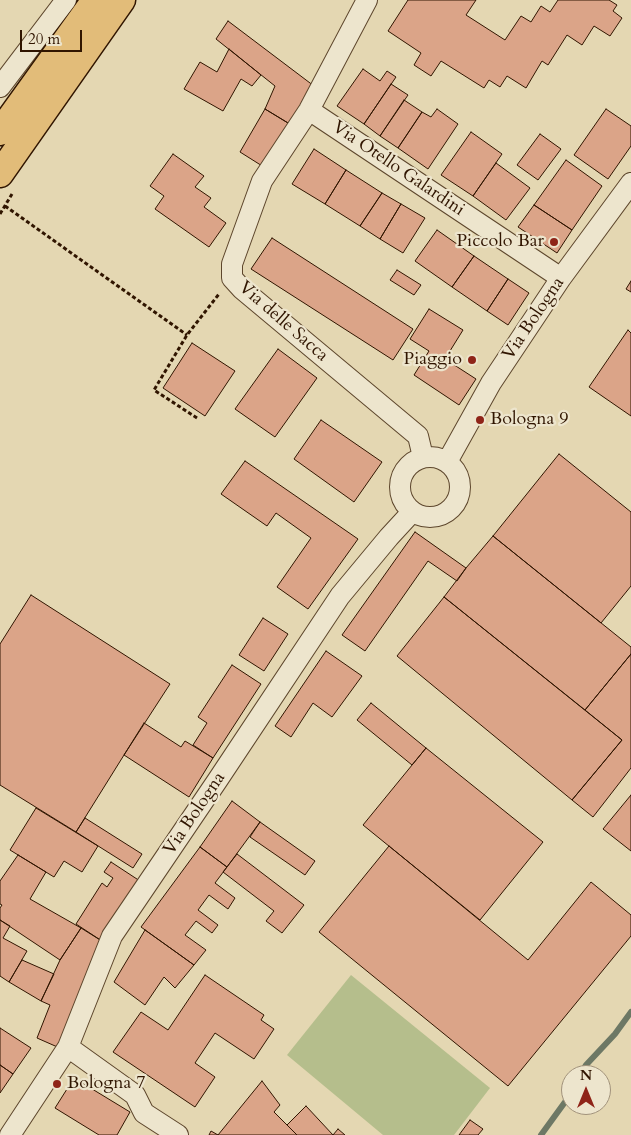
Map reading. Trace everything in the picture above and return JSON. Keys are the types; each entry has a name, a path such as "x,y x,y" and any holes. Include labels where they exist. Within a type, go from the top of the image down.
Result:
{"main road":[{"path":"0,132 95,0"},
{"path":"0,174 122,0"}],"street":[{"path":"0,87 66,0"},
{"name":"Via delle Sacca","path":"367,0 310,110 262,180 232,264 232,278 242,289 418,436 423,457"},
{"name":"Via Otello Galardini","path":"310,110 561,278"},
{"name":"Via Bologna","path":"447,462 491,383 561,278 631,183"},
{"path":"423,457 440,458 447,462 458,475 460,484 460,492 452,508 437,517 429,518 412,512 406,506 399,490 403,473 408,466 423,457"},
{"name":"Via Bologna","path":"10,1135 68,1048 112,936 340,596 389,536 412,512"},
{"path":"68,1048 135,1096 144,1113 178,1135"}],"path":[{"path":"5,206 187,335"},
{"path":"198,418 154,390 187,335 232,278"}],"green space":[{"path":"351,975 490,1088 454,1135 383,1135 287,1055"}],"building":[{"path":"408,0 476,0 466,15 505,40 521,16 531,22 541,6 550,12 558,0 609,0 617,5 613,11 622,18 610,36 594,26 582,45 567,35 548,65 542,61 526,88 507,76 500,87 489,80 484,88 441,61 431,76 414,65 421,53 388,31"},
{"path":"228,21 314,86 293,126 265,109 275,86 216,39"},
{"path":"229,49 261,75 252,86 241,79 223,111 184,89 200,62 217,72"},
{"path":"363,69 380,81 387,71 396,77 364,124 337,106"},
{"path":"391,84 408,95 380,136 364,124"},
{"path":"404,100 422,112 398,148 380,136"},
{"path":"265,109 293,126 267,169 240,152"},
{"path":"437,109 458,124 428,169 398,148 422,112 431,117"},
{"path":"606,109 631,126 631,146 608,179 574,155"},
{"path":"471,132 502,154 473,196 441,175"},
{"path":"540,134 561,149 538,180 517,165"},
{"path":"314,149 346,170 325,204 292,184"},
{"path":"173,154 204,176 195,187 211,198 204,207 226,223 209,247 155,209 164,196 150,186"},
{"path":"566,160 602,186 572,230 534,205"},
{"path":"496,163 530,188 506,220 473,196"},
{"path":"346,170 382,193 360,226 325,204"},
{"path":"382,193 401,204 380,239 360,226"},
{"path":"401,204 425,218 403,253 380,239"},
{"path":"534,205 572,230 557,253 518,227"},
{"path":"437,230 474,256 452,287 415,261"},
{"path":"272,238 413,329 393,360 251,269"},
{"path":"474,256 508,279 487,311 452,287"},
{"path":"397,270 421,285 414,295 390,280"},
{"path":"508,279 529,293 508,325 487,311"},
{"path":"631,281 631,292 626,289"},
{"path":"429,309 463,330 445,359 476,379 459,405 414,375 429,351 410,339"},
{"path":"628,330 631,333 631,416 589,387"},
{"path":"192,343 235,371 205,416 163,388"},
{"path":"278,349 317,378 275,437 235,409"},
{"path":"321,420 382,462 354,502 294,459"},
{"path":"559,454 631,512 631,586 601,623 493,536"},
{"path":"245,461 358,539 308,609 277,587 311,538 276,513 267,526 221,494"},
{"path":"415,532 466,568 457,581 428,561 365,651 342,635"},
{"path":"493,536 631,647 631,654 585,710 444,597"},
{"path":"31,595 170,684 76,832 0,785 0,644"},
{"path":"444,597 622,740 572,800 397,656"},
{"path":"263,618 288,634 264,671 239,655"},
{"path":"326,651 362,676 332,717 313,703 291,737 275,726"},
{"path":"631,654 631,768 593,817 572,800 622,740 585,710"},
{"path":"232,665 261,684 213,758 193,745 207,723 198,717"},
{"path":"371,703 426,748 412,765 357,720"},
{"path":"144,723 181,747 185,741 213,758 189,797 124,755"},
{"path":"426,748 543,842 480,920 363,825"},
{"path":"631,795 631,851 603,829"},
{"path":"232,801 260,822 227,867 200,847"},
{"path":"36,808 98,846 82,872 64,861 54,877 10,850"},
{"path":"85,818 142,854 133,868 76,832"},
{"path":"260,822 315,861 305,875 250,837"},
{"path":"389,846 528,960 591,882 631,915 631,936 508,1086 319,932"},
{"path":"200,847 227,867 215,883 235,898 228,909 209,895 198,910 218,925 212,933 196,921 185,935 206,950 194,965 141,927"},
{"path":"237,854 304,905 282,933 266,921 274,911 223,872"},
{"path":"18,855 46,872 30,899 81,928 60,960 0,920 0,908 2,905 0,904 0,881"},
{"path":"111,862 143,883 105,943 76,924 102,883 107,887 113,878 104,872"},
{"path":"0,920 10,926 3,938 27,951 9,982 0,976"},
{"path":"81,928 105,943 62,1049 37,1038 50,1005 41,1001 60,960"},
{"path":"145,930 194,965 175,988 164,977 145,1005 114,982"},
{"path":"22,960 54,974 41,1001 9,982"},
{"path":"205,975 264,1015 261,1020 274,1029 254,1059 215,1033 195,1063 215,1077 195,1107 113,1052 141,1012 168,1030"},
{"path":"0,1028 31,1048 13,1074 0,1065"},
{"path":"0,1065 13,1074 0,1093"},
{"path":"74,1078 130,1112 117,1135 99,1135 55,1108"},
{"path":"262,1081 280,1105 274,1112 297,1135 218,1135"},
{"path":"306,1106 333,1135 297,1135 287,1125"},
{"path":"470,1120 483,1129 478,1135 459,1135"},
{"path":"338,1129 345,1135 333,1135"},
{"path":"211,1131 218,1135 209,1135"}],"waterway":[{"path":"586,1065 615,1034 631,1012"},
{"path":"541,1135 561,1108"}],"place":[{"name":"Piccolo Bar","path":"554,242"},
{"name":"Piaggio","path":"472,360"},
{"name":"Bologna 9","path":"480,420"},
{"name":"Bologna 7","path":"57,1084"}]}
